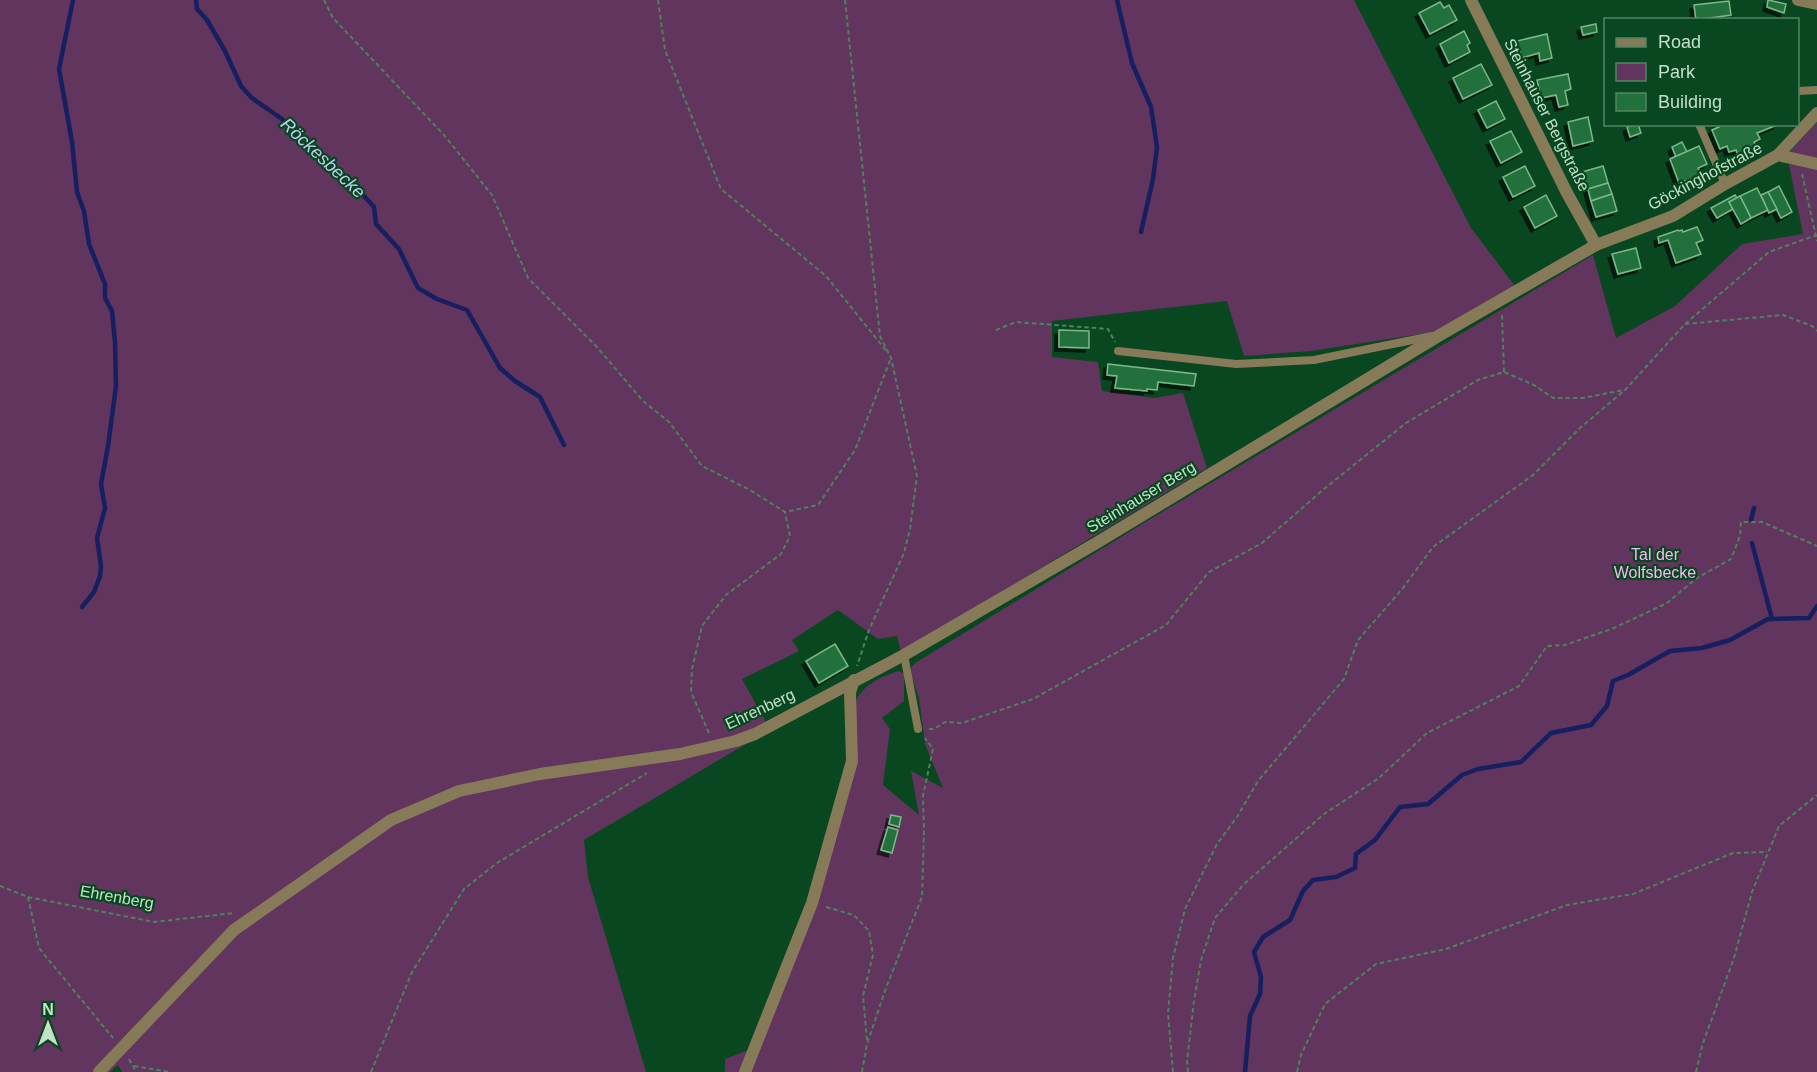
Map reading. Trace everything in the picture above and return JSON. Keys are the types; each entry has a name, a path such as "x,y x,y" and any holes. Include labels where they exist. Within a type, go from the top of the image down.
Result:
{"street":[{"name":"Steinhauser Bergstraße","path":"1471,0 1595,246"},
{"path":"1797,0 1817,4"},
{"name":"Göckinghofstraße","path":"1595,246 1673,216 1778,155 1817,113"},
{"path":"1778,155 1817,164"},
{"name":"Steinhauser Berg","path":"854,680 904,655 1201,481 1440,335 1595,246"},
{"path":"745,1072 812,903 852,761 850,692 854,680"},
{"name":"Ehrenberg","path":"99,1072 234,930 391,820 459,791 540,774 680,754 736,741 755,734 854,680"}],"lane":[{"path":"1799,91 1817,90"},
{"path":"1700,126 1725,184"},
{"name":"Steinhauser Berg","path":"1119,351 1236,364 1314,360 1440,335"},
{"path":"904,655 918,729"}],"path":[{"path":"324,0 333,18 444,135 492,195 528,278 597,347 643,401 669,422 702,466 750,490 785,512 818,505 855,450 891,358"},
{"path":"658,0 665,50 720,189 826,276 891,358"},
{"path":"845,0 880,336 891,358 917,476 910,529 904,553 869,630 854,680"},
{"path":"1799,160 1817,241"},
{"path":"1173,1072 1168,1013 1173,958 1185,909 1218,844 1258,781 1344,679 1358,640 1403,588 1433,547 1533,474 1580,428 1625,390 1685,324 1768,252 1816,236"},
{"path":"1502,299 1504,372"},
{"path":"1685,324 1783,315 1812,326 1817,331"},
{"path":"996,330 1016,322 1108,329 1119,351"},
{"path":"918,729 934,729 945,722 962,723 1033,699 1166,625 1209,572 1262,543 1406,423 1478,380 1504,372 1534,385 1553,398 1583,398 1625,390"},
{"path":"715,746 691,692 692,669 702,626 726,595 781,554 790,536 785,512"},
{"path":"1188,1072 1187,1061 1201,960 1215,918 1243,885 1324,814 1379,778 1427,733 1519,686 1547,646 1565,645 1614,628 1657,608 1667,603 1697,578 1731,559 1740,536 1741,522 1762,522 1817,546"},
{"path":"862,1072 867,1044 886,988 922,897 923,796 933,748 918,729"},
{"path":"371,1072 412,972 464,889 497,863 650,772"},
{"path":"1696,1072 1703,1043 1734,958 1752,892 1767,852 1779,826 1817,795"},
{"path":"1297,1072 1301,1055 1325,1004 1376,964 1446,949 1567,905 1634,894 1733,853 1767,852"},
{"name":"Ehrenberg","path":"0,886 28,897 154,922 244,911"},
{"path":"28,897 39,948 122,1049"},
{"path":"812,903 854,915 869,931 873,955 863,996 867,1044"},
{"path":"133,1066 170,1072"}],"green space":[{"path":"0,0 1354,0 1471,228 1515,286 1434,332 1311,351 1244,356 1227,301 1052,321 1052,357 1098,362 1102,391 1154,398 1183,393 1207,468 901,652 897,636 878,639 838,610 792,640 799,651 742,679 766,722 766,732 584,840 588,877 646,1072 122,1072 118,1065 110,1072 0,1072"},
{"name":"Tal der Wolfsbecke","path":"1817,122 1817,1072 725,1072 725,1059 751,1049 804,911 851,770 856,703 861,692 876,680 899,671 904,674 904,701 882,718 890,729 883,785 919,815 911,771 943,788 925,744 919,698 911,674 911,668 915,663 1152,518 1593,255 1616,338 1675,306 1742,244 1803,234 1787,155"}],"building":[{"path":"1768,0 1786,4 1784,13 1767,7"},
{"path":"1729,1 1731,15 1696,18 1694,5"},
{"path":"1440,2 1444,8 1449,5 1457,20 1430,34 1419,13"},
{"path":"1596,24 1597,32 1583,35 1581,27"},
{"path":"1464,31 1470,43 1467,45 1470,52 1449,63 1440,44"},
{"path":"1547,34 1552,58 1540,61 1539,53 1521,58 1517,41"},
{"path":"1481,64 1492,85 1463,99 1453,78"},
{"path":"1568,74 1571,89 1565,91 1568,105 1559,107 1556,95 1541,98 1537,80"},
{"path":"1496,101 1505,119 1487,128 1478,110"},
{"path":"1588,117 1593,141 1573,146 1568,122"},
{"path":"1639,126 1641,133 1630,137 1627,127"},
{"path":"1774,126 1757,133 1760,139 1754,142 1756,147 1738,155 1736,150 1729,152 1727,146 1720,149 1712,130 1719,127"},
{"path":"1511,131 1522,152 1501,163 1490,141"},
{"path":"1682,142 1687,152 1676,157 1672,147"},
{"path":"1699,146 1707,164 1698,168 1701,174 1692,182 1688,180 1679,183 1670,159"},
{"path":"1525,166 1535,186 1513,197 1503,177"},
{"path":"1603,166 1608,183 1588,189 1582,172"},
{"path":"1608,183 1612,194 1591,201 1588,189"},
{"path":"1779,186 1792,212 1781,218 1768,192"},
{"path":"1757,188 1768,210 1751,218 1740,196"},
{"path":"1768,192 1777,209 1769,213 1761,195"},
{"path":"1612,194 1617,211 1596,217 1591,201"},
{"path":"1546,195 1557,216 1535,228 1524,207"},
{"path":"1735,195 1737,198 1729,202 1733,209 1717,218 1711,208"},
{"path":"1740,196 1751,218 1741,224 1729,202"},
{"path":"1697,227 1703,240 1696,243 1701,254 1676,263 1668,240 1659,243 1658,237 1678,230 1683,232"},
{"path":"1636,248 1641,268 1618,274 1612,254"},
{"path":"1059,330 1089,331 1089,348 1059,347"},
{"path":"1108,364 1196,374 1194,386 1158,382 1157,390 1115,388 1117,376 1107,375"},
{"path":"835,644 848,666 819,683 806,661"},
{"path":"891,815 901,817 899,827 889,824"},
{"path":"888,827 898,830 892,853 881,850"}],"waterway":[{"path":"73,0 59,69 72,142 77,192 84,211 89,244 105,284 105,298 112,311 116,386 101,484 105,508 97,538 100,576 94,592 82,607"},
{"name":"Röckesbecke","path":"196,0 197,9 207,20 225,51 241,86 252,98 282,119 308,150 327,160 338,173 346,176 374,207 376,224 399,249 418,288 437,299 467,310 500,368 540,397 564,445"},
{"path":"1117,0 1132,63 1151,107 1157,147 1153,179 1141,232"},
{"path":"1751,520 1754,508"},
{"path":"1752,543 1772,619"},
{"path":"1245,1072 1250,1016 1260,994 1261,977 1254,952 1263,937 1290,920 1303,891 1313,880 1336,877 1355,868 1356,854 1375,840 1400,807 1428,804 1462,775 1478,769 1521,762 1551,733 1591,725 1607,706 1613,681 1670,651 1702,648 1730,640 1768,619 1809,618 1817,606"}]}
